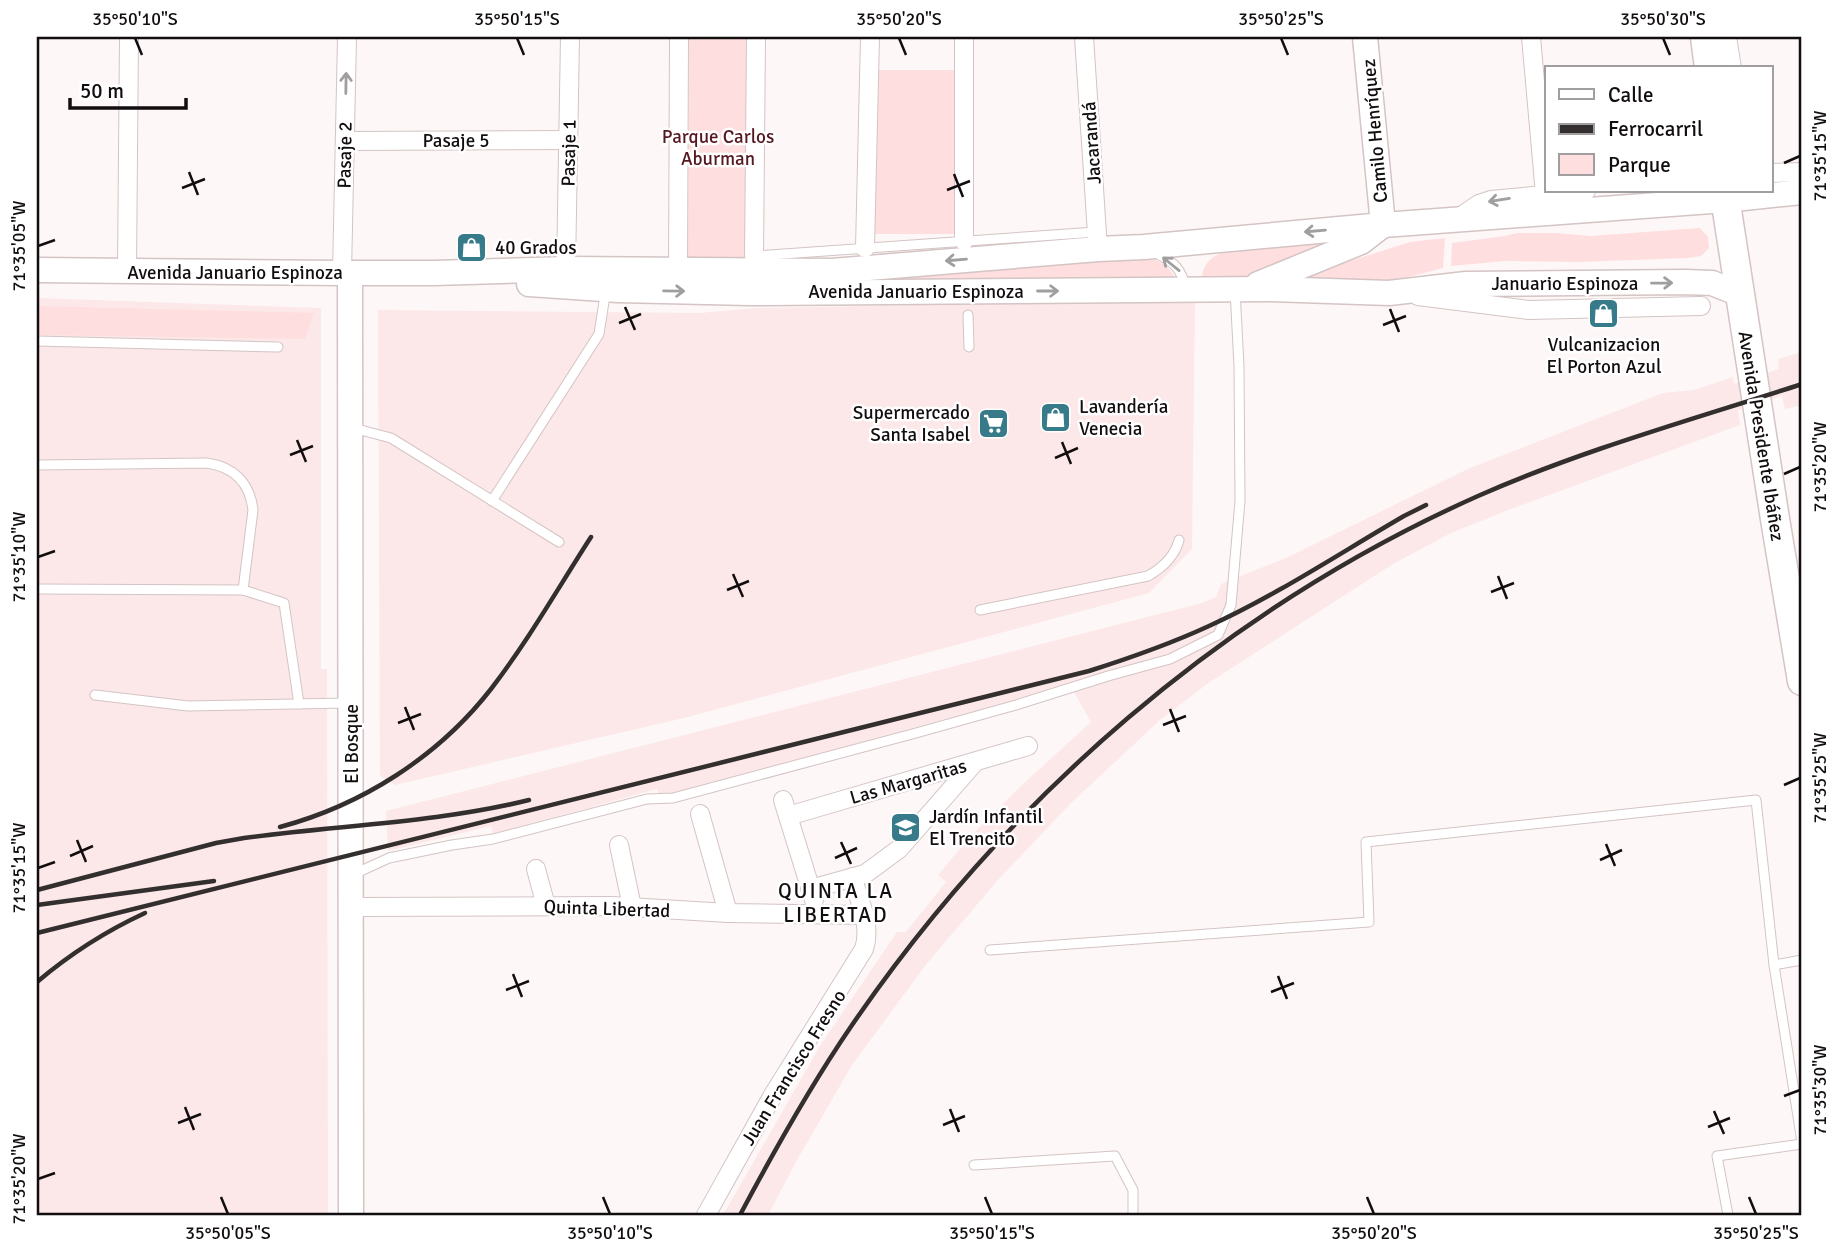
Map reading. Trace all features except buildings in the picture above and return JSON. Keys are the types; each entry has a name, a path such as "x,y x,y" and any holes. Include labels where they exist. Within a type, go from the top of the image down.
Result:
{"main road":[{"name":"Camilo Henríquez","path":"1365,37 1383,225"},
{"path":"1705,37 1709,66"},
{"name":"Avenida Januario Espinoza","path":"37,270 346,273 566,269 832,271 1097,240 1144,247 1725,195 1802,192"},
{"name":"Avenida Presidente Ibáñez","path":"1725,195 1740,294 1791,541 1802,681"},
{"name":"Avenida Januario Espinoza","path":"434,273 606,289 766,292 1241,289 1361,243 1383,225"},
{"name":"El Bosque","path":"346,273 350,427 351,1215"},
{"name":"Januario Espinoza","path":"1241,289 1389,293 1466,284 1685,282 1712,283 1740,294"}],"street":[{"path":"127,272 129,37"},
{"name":"Pasaje 2","path":"346,273 347,37"},
{"name":"Pasaje 1","path":"566,269 570,37"},
{"path":"678,271 679,37"},
{"path":"754,256 756,37"},
{"path":"865,248 870,37"},
{"path":"964,37 964,241"},
{"name":"Jacarandá","path":"1084,37 1097,240"},
{"path":"1531,37 1545,194"},
{"path":"1727,37 1732,66"},
{"name":"Pasaje 5","path":"345,141 568,140"},
{"path":"1772,174 1802,172"},
{"path":"1457,219 1479,204 1492,200 1572,192"},
{"name":"Januario Espinoza","path":"1389,293 1529,310 1701,306"},
{"name":"Las Margaritas","path":"811,889 786,808 975,762 1028,746"},
{"path":"819,915 811,889 865,874 899,849 975,762"},
{"path":"701,814 728,913"},
{"path":"619,845 632,908"},
{"path":"536,869 546,906"},
{"name":"Juan Francisco Fresno","path":"706,1215 773,1095 864,949 867,931 852,877"},
{"name":"Quinta Libertad","path":"351,906 546,906 864,915"}],"lane":[{"path":"754,256 964,241 1097,240"},
{"path":"1144,247 1174,264 1183,276 1186,290"},
{"path":"766,292 785,278 802,272"},
{"path":"492,500 600,334 606,289"},
{"path":"351,876 389,858 493,839 647,799 673,798 916,733 1170,659 1218,635 1231,605 1240,501 1241,289"},
{"path":"968,315 969,348"},
{"path":"37,341 278,348"},
{"path":"350,427 391,438 559,542"},
{"path":"37,465 207,463 231,470 244,483 252,500 243,590"},
{"path":"981,610 1148,576 1175,553 1179,540"},
{"path":"37,589 243,590 284,603 299,704"},
{"path":"95,695 188,706 351,703"},
{"path":"990,950 1369,922 1366,842 1756,800 1774,965 1802,1143 1717,1156 1728,1215"},
{"path":"1774,965 1802,960"},
{"path":"974,1165 1115,1156 1133,1190 1133,1215"}],"shaded area":[{"path":"37,298 321,308 321,669 327,669 328,1215 37,1215"},
{"path":"1195,300 1192,549 1149,593 684,718 395,785 380,776 378,310 699,313 756,308"},
{"path":"1802,352 1802,405 1785,409 1782,396 1738,410 1740,425 1449,534 1393,564 1207,684 1160,720 1070,804 997,881 925,966 852,1065 768,1215 723,1215 820,1046 897,932 906,932 946,882 938,875 968,839 1021,786 1091,722 1070,685 660,797 657,789 493,834 491,826 388,851 386,811 1202,603 1216,597 1221,584 1288,557 1470,468 1663,393 1694,390 1733,377 1734,384 1779,369 1778,359"}],"green space":[{"name":"Parque Carlos Aburman","path":"689,37 747,37 747,257 688,257"},
{"path":"879,70 955,70 956,234 873,234"},
{"path":"1700,228 1708,237 1709,248 1701,256 1688,258 1577,262 1505,261 1451,266 1452,243 1517,233 1591,236"},
{"path":"1368,236 1277,269 1230,281 1201,281 1204,268 1210,260 1231,249"},
{"path":"1445,238 1443,268 1397,280 1284,282 1410,242"},
{"path":"1145,254 1167,266 1178,281 860,284 879,277"},
{"path":"37,306 314,313 305,339 37,335"}],"railway":[{"path":"740,1215 820,1074 911,944 978,864 1050,789 1127,719 1209,654 1295,595 1384,542 1478,496 1557,464 1802,384"},
{"path":"37,933 1089,671 1165,645 1234,614 1426,505"},
{"path":"280,827 310,818 369,792 423,757 447,736 470,714 505,671 591,537"},
{"path":"37,890 216,843 423,819 529,800"},
{"path":"37,905 214,881"},
{"path":"37,982 89,944 145,913"}],"place":[{"name":"40 Grados","path":"472,247"},
{"name":"Vulcanizacion El Porton Azul","path":"1604,313"},
{"name":"Lavandería Venecia","path":"1056,417"},
{"name":"Supermercado Santa Isabel","path":"993,423"},
{"name":"Jardín Infantil El Trencito","path":"906,827"}],"district":[{"name":"QUINTA LA LIBERTAD","path":"836,903"}]}
